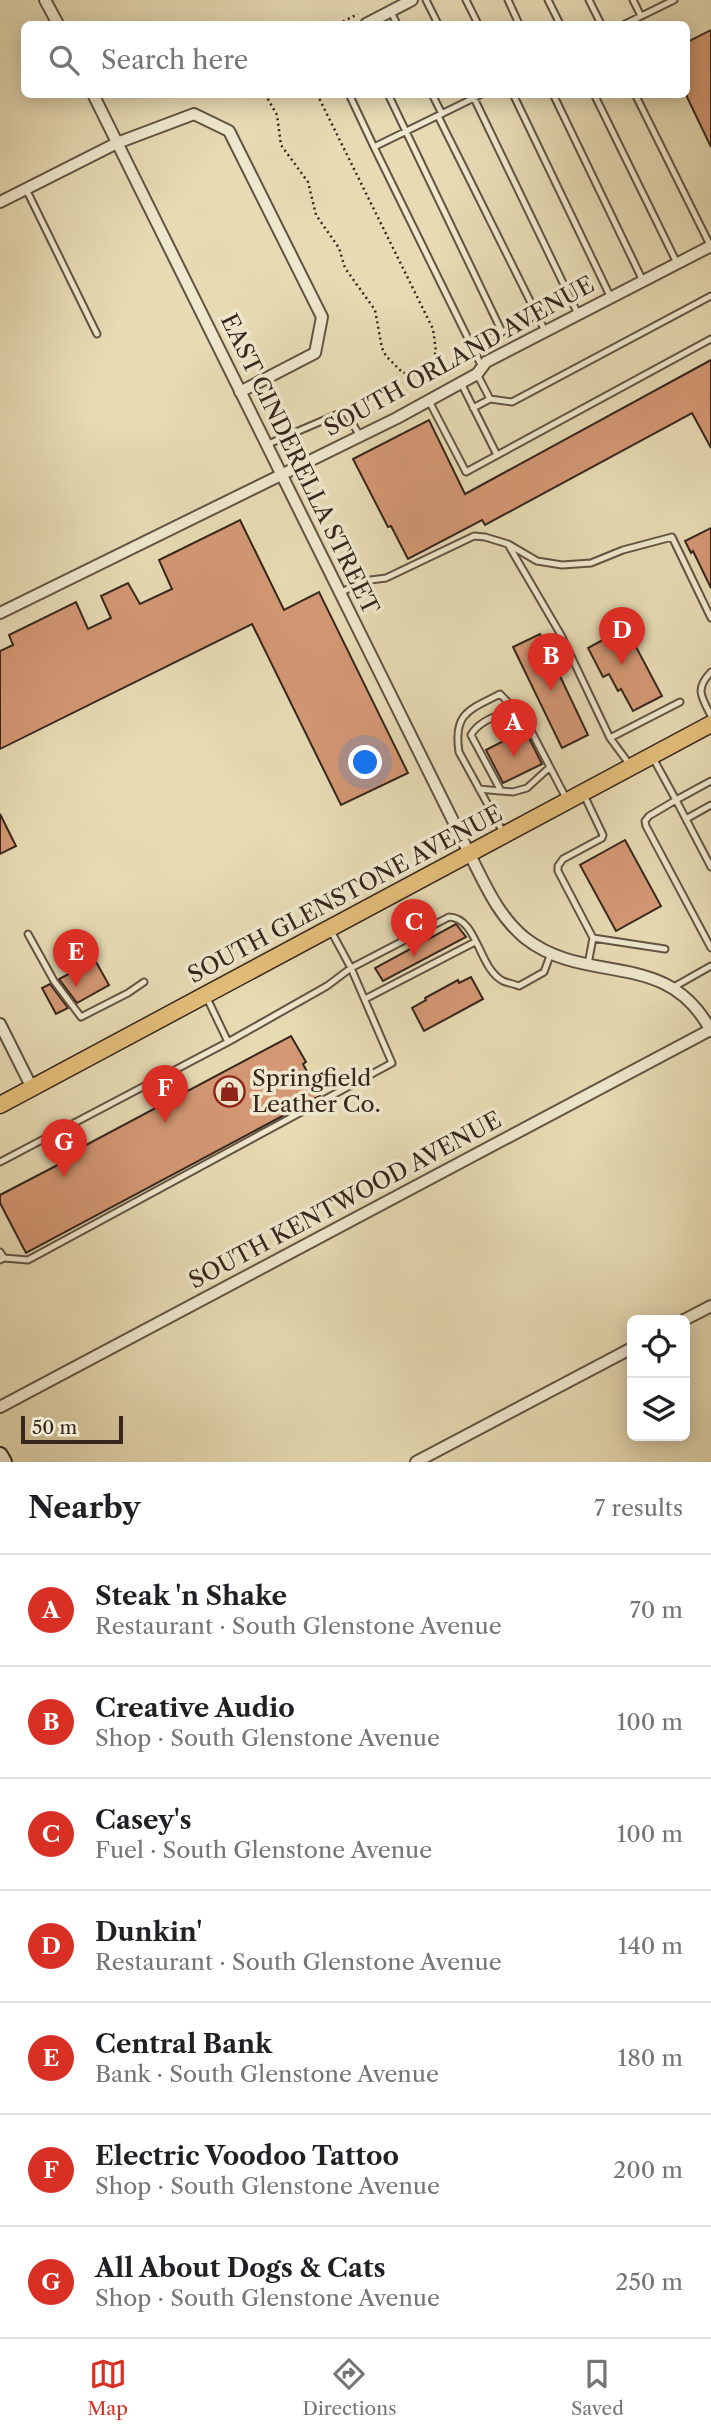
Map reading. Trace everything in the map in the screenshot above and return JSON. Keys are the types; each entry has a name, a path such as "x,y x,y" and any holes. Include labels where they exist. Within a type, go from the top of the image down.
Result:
{"main road":[{"name":"SOUTH GLENSTONE AVENUE","path":"0,1105 711,724"}],"street":[{"path":"46,0 56,21"},
{"path":"372,21 412,0"},
{"name":"EAST CINDERELLA STREET","path":"95,98 505,919 527,939 551,953 587,965 635,972 672,988 692,1003 711,1030"},
{"path":"0,202 117,143 194,114 229,131 322,317 315,353 240,392"},
{"name":"SOUTH ORLAND AVENUE","path":"0,614 429,401 480,370 486,362 711,246"},
{"path":"0,1024 32,1088"},
{"name":"SOUTH KENTWOOD AVENUE","path":"0,1407 711,1030"},
{"path":"690,1317 711,1306"},
{"path":"416,1462 627,1351"},
{"path":"0,1455 4,1462"}],"lane":[{"path":"426,0 436,21"},
{"path":"466,0 476,21"},
{"path":"508,0 518,21"},
{"path":"548,0 558,21"},
{"path":"589,0 600,21"},
{"path":"633,0 641,16"},
{"path":"631,21 672,0"},
{"path":"391,12 396,21"},
{"path":"351,98 472,346 490,399"},
{"path":"390,98 502,332"},
{"path":"434,98 545,331"},
{"path":"374,147 471,98"},
{"path":"473,98 578,314"},
{"path":"515,98 611,298"},
{"path":"555,98 643,281"},
{"path":"596,98 677,263"},
{"path":"637,98 711,246"},
{"path":"26,189 96,334"},
{"path":"473,408 490,399 512,402 711,296"},
{"path":"472,346 537,315"},
{"path":"429,401 466,472 711,339"},
{"path":"461,383 497,455"},
{"path":"266,445 345,411 360,436"},
{"path":"340,593 363,581 386,578 474,537 485,537 508,544 537,561 562,565 590,563 623,550 672,537 711,618"},
{"path":"508,544 561,635 610,738 631,767"},
{"path":"711,672 703,681 700,694 711,716"},
{"path":"505,834 459,752 458,725 471,710 500,694 526,721 568,801"},
{"path":"610,738 680,702"},
{"path":"500,791 471,735 485,721 508,712 526,721"},
{"path":"652,756 711,867"},
{"path":"479,789 513,792 527,788 550,767"},
{"path":"711,781 649,816 645,821 711,948"},
{"path":"583,793 603,835 563,859 558,871 593,938 587,965"},
{"path":"685,819 711,805"},
{"path":"0,1162 228,1042 327,986 351,968 449,917 458,917 467,925 483,957 501,980 519,986 544,972 551,953"},
{"path":"439,922 444,930"},
{"path":"0,1252 2,1259 28,1260 392,1063 351,968 329,929"},
{"path":"425,929 430,937"},
{"path":"29,934 54,981 81,1017 144,982"},
{"path":"410,937 415,946"},
{"path":"593,938 665,949"},
{"path":"365,999 475,942"},
{"path":"451,943 455,952"},
{"path":"396,944 401,953"},
{"path":"383,951 387,960"},
{"path":"437,951 441,959"},
{"path":"422,959 426,967"},
{"path":"408,966 412,974"},
{"path":"672,988 711,966"},
{"path":"394,973 398,981"},
{"path":"205,995 228,1042"}],"path":[{"path":"267,98 277,115 281,145 308,182 316,215 339,248 345,268 375,310 386,356 403,373 421,375 429,371 434,360 436,351 433,329 319,98"}],"building":[{"path":"711,30 711,147 687,98 690,98 690,40"},
{"path":"711,360 711,448 692,413 485,525 482,520 408,559 391,526 388,527 353,459 429,420 465,494"},
{"path":"240,520 284,610 319,592 408,773 341,805 252,624 0,749 0,651 13,645 9,635 76,602 88,629 111,618 101,596 128,583 140,604 172,589 159,560"},
{"path":"711,528 711,588 693,551 691,553 685,541"},
{"path":"630,625 639,641 634,643 662,696 633,711 609,674 603,677 588,648"},
{"path":"540,634 588,735 562,748 513,647"},
{"path":"525,730 542,764 503,783 486,750"},
{"path":"0,814 16,846 0,854"},
{"path":"625,840 661,906 616,931 580,865"},
{"path":"456,924 466,937 383,981 375,968"},
{"path":"95,960 109,985 77,1003 59,979"},
{"path":"471,977 483,999 424,1031 412,1008 458,980 459,983"},
{"path":"50,984 68,1008 56,1014 42,988"},
{"path":"291,1036 306,1062 303,1064 320,1096 26,1253 0,1203 0,1195 73,1157 71,1153"}],"place":[{"name":"Dunkin'","path":"622,665"},
{"name":"Creative Audio","path":"551,691"},
{"name":"Steak 'n Shake","path":"514,757"},
{"name":"Casey's","path":"414,957"},
{"name":"Central Bank","path":"76,987"},
{"name":"Springfield Leather Co.","path":"229,1091"},
{"name":"Electric Voodoo Tattoo","path":"165,1123"},
{"name":"All About Dogs & Cats","path":"64,1177"}]}
